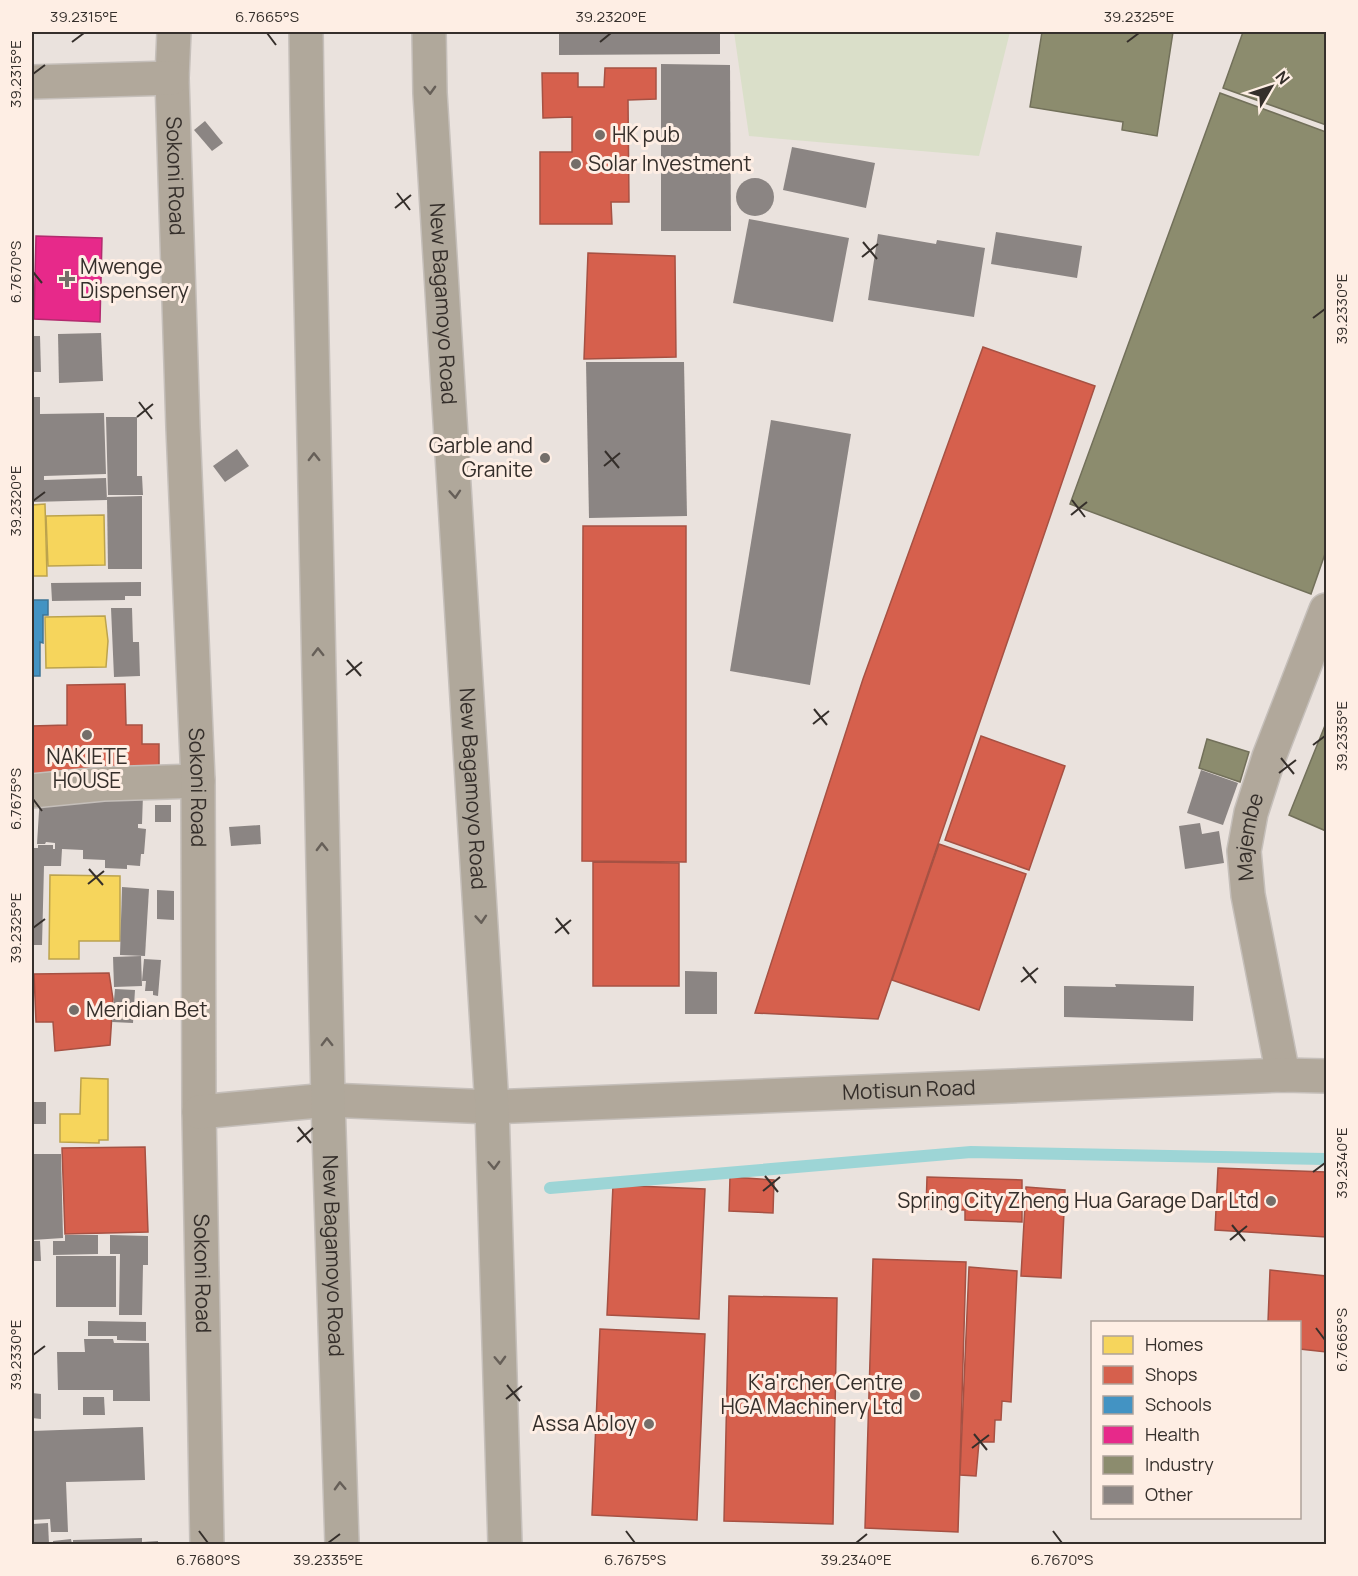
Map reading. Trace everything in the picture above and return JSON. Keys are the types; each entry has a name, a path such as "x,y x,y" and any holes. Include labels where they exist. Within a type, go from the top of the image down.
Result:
{"highway":[{"name":"New Bagamoyo Road","path":"306,32 328,1100 342,1545"},
{"name":"New Bagamoyo Road","path":"429,32 430,93 492,1107 505,1545"}],"street":[{"name":"Sokoni Road","path":"174,32 172,78 182,416 198,781 199,1112 207,1545"},
{"path":"32,82 172,78"},
{"name":"Majembe","path":"1283,1075 1248,895 1244,851 1251,813 1269,757 1326,610"},
{"path":"32,791 103,784 198,781"},
{"name":"Motisun Road","path":"199,1112 328,1100 492,1107 1283,1075 1326,1076"}],"green space":[{"path":"734,32 1010,32 979,156 749,136"}],"building: Homes":[{"path":"45,504 47,576 32,576 32,505"},
{"path":"104,515 105,565 48,566 46,516"},
{"path":"105,616 108,641 106,667 46,668 45,617"},
{"path":"50,875 120,876 120,941 79,941 79,959 49,959"},
{"path":"81,1078 108,1079 108,1140 99,1140 99,1143 60,1142 60,1114 80,1114"}],"building: Shops":[{"name":"HK pub","path":"605,68 656,68 656,99 628,100 629,202 611,202 612,224 540,224 540,152 572,152 572,117 543,118 542,73 578,73 578,87 604,87"},
{"path":"588,253 675,256 676,357 584,359"},
{"path":"983,347 1095,386 878,1019 755,1013 863,679"},
{"path":"583,526 686,526 686,862 582,861"},
{"name":"NAKIETE HOUSE","path":"125,684 126,725 142,725 142,744 159,744 159,778 32,779 32,726 67,725 67,685"},
{"path":"981,736 1065,766 1029,870 945,840"},
{"path":"939,844 1026,874 979,1010 892,980"},
{"path":"593,862 679,863 679,986 593,986"},
{"name":"Meridian Bet","path":"109,973 113,999 110,1045 55,1051 53,1022 36,1022 34,974"},
{"path":"145,1147 148,1232 65,1234 62,1148"},
{"name":"Spring City Zheng Hua Garage Dar Ltd","path":"1218,1168 1326,1172 1326,1237 1215,1230"},
{"path":"730,1177 774,1180 773,1213 729,1211"},
{"path":"927,1177 1022,1180 1022,1222 965,1220 965,1210 926,1209"},
{"path":"613,1185 705,1189 699,1319 607,1315"},
{"path":"1026,1187 1065,1190 1061,1278 1021,1276"},
{"name":"K'a'rcher Centre HGA Machinery Ltd","path":"873,1259 966,1262 958,1532 865,1528"},
{"name":"K'a'rcher Centre HGA Machinery Ltd","path":"969,1267 1017,1271 1011,1402 1002,1401 1001,1420 995,1420 994,1442 979,1442 976,1476 960,1475"},
{"name":"Spring City Zheng Hua Garage Dar Ltd","path":"1270,1270 1326,1276 1326,1352 1301,1349 1301,1321 1268,1321"},
{"path":"729,1296 837,1298 833,1524 724,1521"},
{"name":"Assa Abloy","path":"600,1329 705,1334 697,1520 592,1515"}],"building: Schools":[{"path":"32,600 48,600 48,615 43,615 43,643 40,642 40,676 32,676"}],"building: Health":[{"path":"36,236 102,238 100,322 34,319"}],"building: Industry":[{"path":"1042,32 1173,32 1157,136 1122,130 1123,122 1030,107"},
{"path":"1243,32 1326,32 1326,125 1223,88"},
{"path":"1220,93 1326,132 1326,551 1311,594 1070,504"},
{"path":"1326,723 1326,831 1289,815"},
{"path":"1207,739 1249,752 1240,782 1199,768"}],"building: Other":[{"path":"559,32 720,32 720,54 559,55"},
{"path":"661,64 730,65 731,231 661,231"},
{"path":"205,121 223,143 212,151 194,130"},
{"path":"792,147 875,163 866,208 783,190"},
{"path":"755,178 768,184 774,197 768,210 755,216 742,210 736,197 742,184"},
{"path":"749,219 849,238 833,322 733,303"},
{"path":"996,232 1082,246 1077,278 991,264"},
{"path":"878,234 936,244 937,240 985,248 974,317 868,300"},
{"path":"101,333 103,381 59,383 58,334"},
{"path":"32,336 40,336 41,372 32,372"},
{"path":"586,362 684,362 687,516 589,518"},
{"path":"32,397 40,397 40,414 104,413 106,474 44,476 44,480 106,478 107,500 32,502"},
{"path":"106,417 137,417 137,476 142,476 143,495 108,495"},
{"path":"771,420 851,434 810,685 730,671"},
{"path":"237,449 249,466 225,482 213,466"},
{"path":"142,496 142,569 108,569 107,497"},
{"path":"141,582 141,596 125,596 125,600 52,601 51,583"},
{"path":"111,608 132,608 133,642 139,642 140,676 114,677"},
{"path":"32,704 34,704 34,724 32,724"},
{"path":"1201,770 1238,783 1223,825 1187,813"},
{"path":"40,795 143,795 142,824 138,824 138,828 146,829 144,854 141,854 140,866 127,865 127,869 105,868 105,860 83,859 83,850 62,849 61,866 44,866 42,945 32,945 32,848 38,848 38,845 53,845 55,849 55,843 37,844"},
{"path":"155,805 171,805 171,822 155,822"},
{"path":"1200,823 1202,834 1219,831 1224,863 1185,869 1179,826"},
{"path":"260,825 261,844 231,846 229,827"},
{"path":"122,887 149,889 145,956 120,955"},
{"path":"157,890 174,891 174,920 157,919"},
{"path":"141,956 142,986 114,987 113,957"},
{"path":"144,959 161,960 158,996 153,995 153,991 145,991 146,981 142,981"},
{"path":"685,971 717,972 717,1014 685,1014"},
{"path":"1115,984 1194,986 1193,1021 1064,1017 1064,986 1116,987"},
{"path":"115,989 135,990 133,1023 112,1022"},
{"path":"32,1102 46,1102 46,1124 32,1124"},
{"path":"32,1154 61,1154 63,1238 32,1240"},
{"path":"65,1235 98,1235 98,1254 53,1255 53,1241 65,1241"},
{"path":"110,1235 148,1236 148,1265 143,1265 142,1315 119,1315 120,1254 110,1254"},
{"path":"32,1241 40,1241 41,1261 32,1261"},
{"path":"56,1256 116,1256 116,1307 56,1307"},
{"path":"88,1321 146,1322 146,1341 117,1340 117,1336 88,1336"},
{"path":"84,1339 113,1339 114,1343 149,1343 150,1401 113,1401 113,1390 58,1390 57,1352 85,1352"},
{"path":"32,1393 41,1394 41,1419 32,1418"},
{"path":"83,1397 104,1397 105,1415 83,1415"},
{"path":"143,1427 145,1480 66,1482 68,1532 51,1532 50,1519 32,1520 32,1431"},
{"path":"48,1523 49,1544 32,1544 32,1524"},
{"path":"142,1538 142,1542 158,1541 158,1544 73,1544 73,1540"},
{"path":"71,1539 72,1544 53,1544 53,1541"}],"waterway":[{"path":"550,1188 971,1152 1326,1159"}],"place":[{"name":"HK pub","path":"600,135"},
{"name":"Solar Investment","path":"576,164"},
{"name":"Mwenge Dispensery","path":"67,279"},
{"name":"Garble and Granite","path":"545,458"},
{"name":"NAKIETE HOUSE","path":"87,735"},
{"name":"Meridian Bet","path":"74,1010"},
{"name":"Spring City Zheng Hua Garage Dar Ltd","path":"1271,1201"},
{"name":"K'a'rcher Centre HGA Machinery Ltd","path":"915,1395"},
{"name":"Assa Abloy","path":"649,1424"}]}
